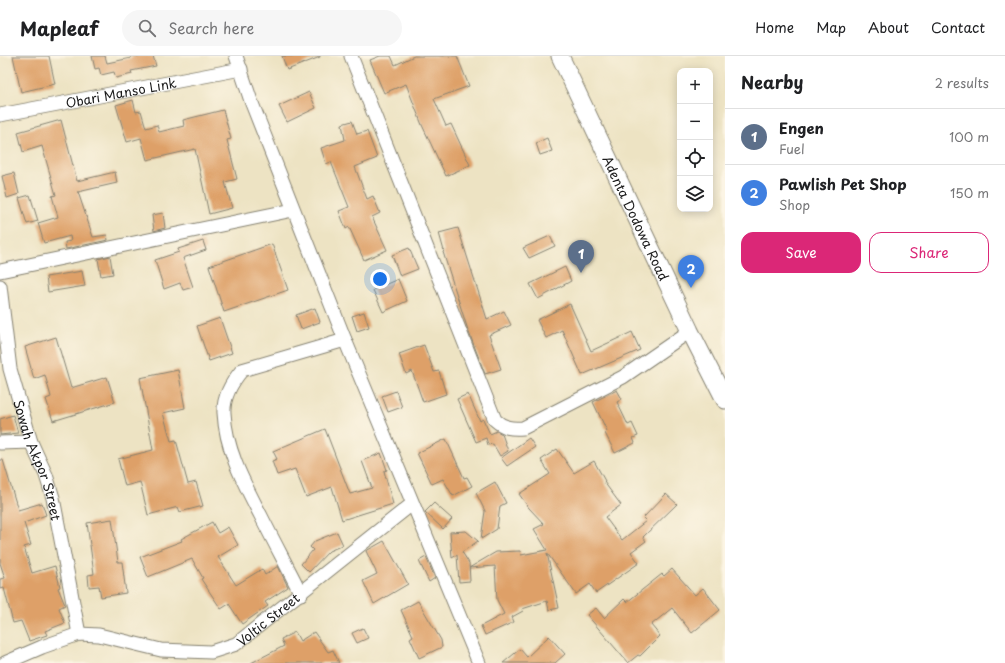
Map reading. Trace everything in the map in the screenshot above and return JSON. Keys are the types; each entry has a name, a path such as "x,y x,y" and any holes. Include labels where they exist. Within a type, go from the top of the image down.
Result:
{"main road":[{"name":"Adenta Dodowa Road","path":"560,56 690,331 725,400"}],"street":[{"path":"236,56 251,101 345,340 412,504 480,663"},
{"path":"351,56 495,420 511,429 523,428 596,392 645,363 690,331"},
{"name":"Obari Manso Link","path":"0,115 241,69"},
{"path":"0,272 293,210"},
{"name":"Sowah Akpor Street","path":"0,286 10,369 31,442 46,475 53,498 79,634"},
{"path":"301,594 238,470 229,443 224,412 226,396 232,381 242,370 345,340"},
{"path":"0,443 31,442"},
{"name":"Voltic Street","path":"5,663 42,647 79,634 99,635 161,650 211,652 236,644 301,594 412,504"}],"building":[{"path":"13,56 49,56 55,84 21,92"},
{"path":"92,56 105,56 107,63 131,58 131,56 153,56 156,66 131,71 132,74 116,78 114,72 101,75 99,68 95,69"},
{"path":"282,56 320,56 320,57 287,70"},
{"path":"380,56 391,56 395,65 414,56 457,56 469,86 434,99 446,126 451,124 470,165 446,176 422,125 406,84 384,93 370,60"},
{"path":"309,92 316,108 287,122 279,106"},
{"path":"133,100 136,112 141,111 146,128 157,125 159,132 184,126 183,120 223,110 231,139 227,140 237,179 225,182 232,208 209,214 195,149 147,160 141,138 127,142 116,105"},
{"path":"61,120 77,181 115,172 117,183 78,192 93,237 107,235 108,240 66,249 65,242 71,241 70,236 44,243 38,223 58,217 52,196 56,195 42,146 23,152 18,132"},
{"path":"352,121 357,134 367,131 377,158 355,167 367,199 373,196 380,213 372,217 387,250 364,260 349,227 346,229 339,211 349,207 331,162 326,164 321,148 345,140 342,124"},
{"path":"547,138 552,151 540,155 536,143"},
{"path":"14,173 19,194 7,198 2,176"},
{"path":"30,195 38,221 27,224 19,198"},
{"path":"163,213 165,228 154,231 152,215"},
{"path":"458,228 487,319 504,311 511,325 489,335 501,369 485,374 468,330 443,252 439,233"},
{"path":"550,236 555,246 529,258 523,248"},
{"path":"203,241 206,250 183,258 193,287 183,290 180,283 164,289 155,260 179,252 178,249"},
{"path":"272,244 288,290 224,312 209,266"},
{"path":"409,248 418,269 400,276 392,255"},
{"path":"110,256 113,274 101,276 98,259"},
{"path":"565,267 571,281 538,299 530,284"},
{"path":"82,271 85,286 48,292 46,277"},
{"path":"398,279 407,301 383,312 373,290"},
{"path":"570,304 591,351 632,332 640,350 582,375 562,330 546,338 537,320"},
{"path":"315,308 320,322 301,329 296,315"},
{"path":"364,312 369,327 357,331 352,316"},
{"path":"220,318 232,353 209,361 197,326"},
{"path":"56,337 71,388 107,377 115,402 53,421 46,399 51,397 45,375 34,379 25,347"},
{"path":"424,345 434,372 439,371 446,394 423,402 412,371 406,374 399,354"},
{"path":"178,370 185,408 163,413 171,441 176,440 188,484 196,482 203,506 180,512 178,507 148,515 140,482 125,486 118,459 153,450 140,378"},
{"path":"617,390 622,399 617,402 628,425 632,423 638,436 633,438 635,443 615,453 605,433 607,431 593,402"},
{"path":"396,391 402,407 388,412 382,396"},
{"path":"468,394 480,421 483,419 490,434 497,431 502,434 508,451 500,456 493,444 488,445 486,438 476,442 457,399"},
{"path":"13,415 18,433 0,435 0,419"},
{"path":"325,429 350,494 372,488 362,461 381,453 387,470 384,471 393,504 342,520 332,487 306,497 295,469 277,475 272,461 277,459 273,451"},
{"path":"529,438 535,447 507,466 501,458"},
{"path":"446,439 464,478 467,477 472,486 453,496 443,479 432,484 417,453"},
{"path":"557,449 574,473 594,461 605,481 604,482 621,505 605,517 622,540 646,521 643,518 666,494 677,504 643,537 646,541 631,552 639,563 596,593 590,584 576,594 547,553 559,608 549,610 547,601 522,609 523,611 512,617 514,622 485,635 481,626 504,614 497,600 495,566 469,568 496,552 520,551 521,555 547,550 534,529 544,524 529,508 519,494 550,474 541,460"},
{"path":"0,460 3,460 18,510 42,503 46,515 24,523 31,545 24,547 32,573 55,566 60,587 58,588 65,605 59,608 65,623 45,631 47,635 29,641 21,621 13,623 4,588 0,589 0,579 5,578 0,563"},
{"path":"495,482 506,503 500,506 497,529 481,539 485,511 476,493"},
{"path":"434,503 452,519 443,529 425,512"},
{"path":"112,519 118,562 122,562 126,593 101,597 99,586 89,587 88,575 94,574 87,523"},
{"path":"212,522 218,533 228,527 238,545 218,557 236,585 262,569 265,575 278,566 288,587 265,602 268,606 242,624 229,604 221,609 201,579 203,578 192,559 148,577 140,557 182,541 181,539"},
{"path":"466,531 478,541 462,552 469,563 470,581 459,582 457,555 452,558 450,532"},
{"path":"337,532 343,545 329,551 309,572 301,564 313,550 310,547 315,541"},
{"path":"384,541 408,584 374,604 363,581 377,574 366,551"},
{"path":"426,557 435,578 429,582 419,561"},
{"path":"672,569 695,595 703,588 720,610 692,633 672,608 651,625 660,636 640,656 638,655 628,663 587,615 596,608 604,618 624,599 627,602 662,574 664,576"},
{"path":"418,601 441,640 442,647 419,658 410,638 413,636 401,610"},
{"path":"363,628 368,638 357,643 352,633"},
{"path":"295,632 300,641 314,632 328,652 333,650 339,663 251,663 284,646 281,639"},
{"path":"549,636 565,654 555,663 503,663 520,649 527,657"}],"place":[{"name":"Engen","path":"581,273"},
{"name":"Pawlish Pet Shop","path":"691,288"}]}
